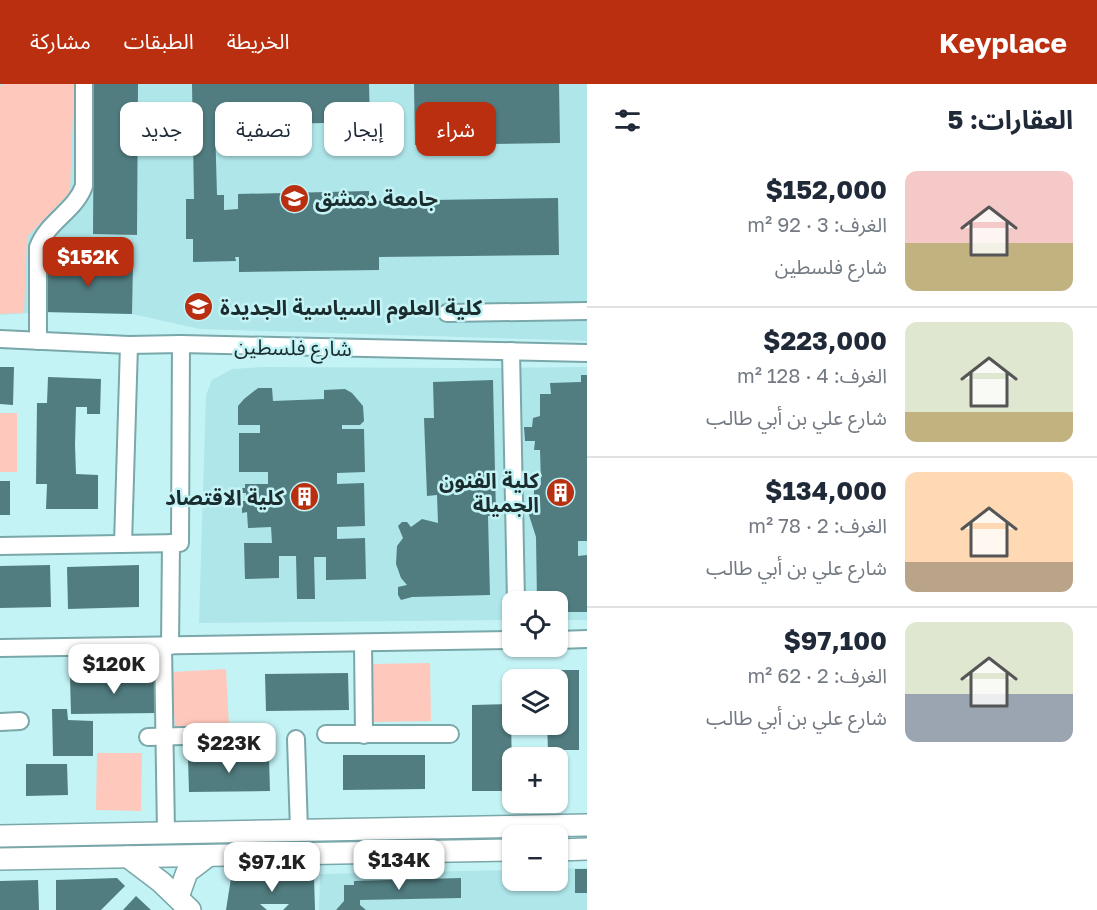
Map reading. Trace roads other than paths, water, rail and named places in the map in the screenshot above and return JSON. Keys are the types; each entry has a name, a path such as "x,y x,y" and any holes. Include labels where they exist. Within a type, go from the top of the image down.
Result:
{"main road":[{"path":"0,836 587,825"},
{"path":"568,849 587,849"},
{"path":"0,859 502,850"},
{"path":"184,904 187,872 208,856"},
{"path":"128,857 184,904"}],"street":[{"path":"38,341 38,247 43,234 80,196 84,186 84,84"},
{"path":"447,313 587,311"},
{"name":"شارع فلسطين","path":"0,339 129,345 181,344 587,353"},
{"path":"166,833 166,646 175,543 181,344"},
{"path":"123,544 129,345"},
{"path":"511,351 516,591"},
{"path":"0,546 175,543"},
{"path":"568,640 587,639"},
{"path":"0,648 502,640"},
{"path":"363,643 364,735"},
{"path":"0,722 20,721"},
{"path":"148,737 258,734"},
{"path":"326,735 450,735"},
{"path":"296,740 299,830"}],"place":[{"name":"جامعة دمشق","path":"294,198"},
{"name":"كلية العلوم السياسية الجديدة","path":"199,307"},
{"name":"كلية الفنون الجميلة","path":"560,492"},
{"name":"كلية الاقتصاد","path":"305,497"}]}
